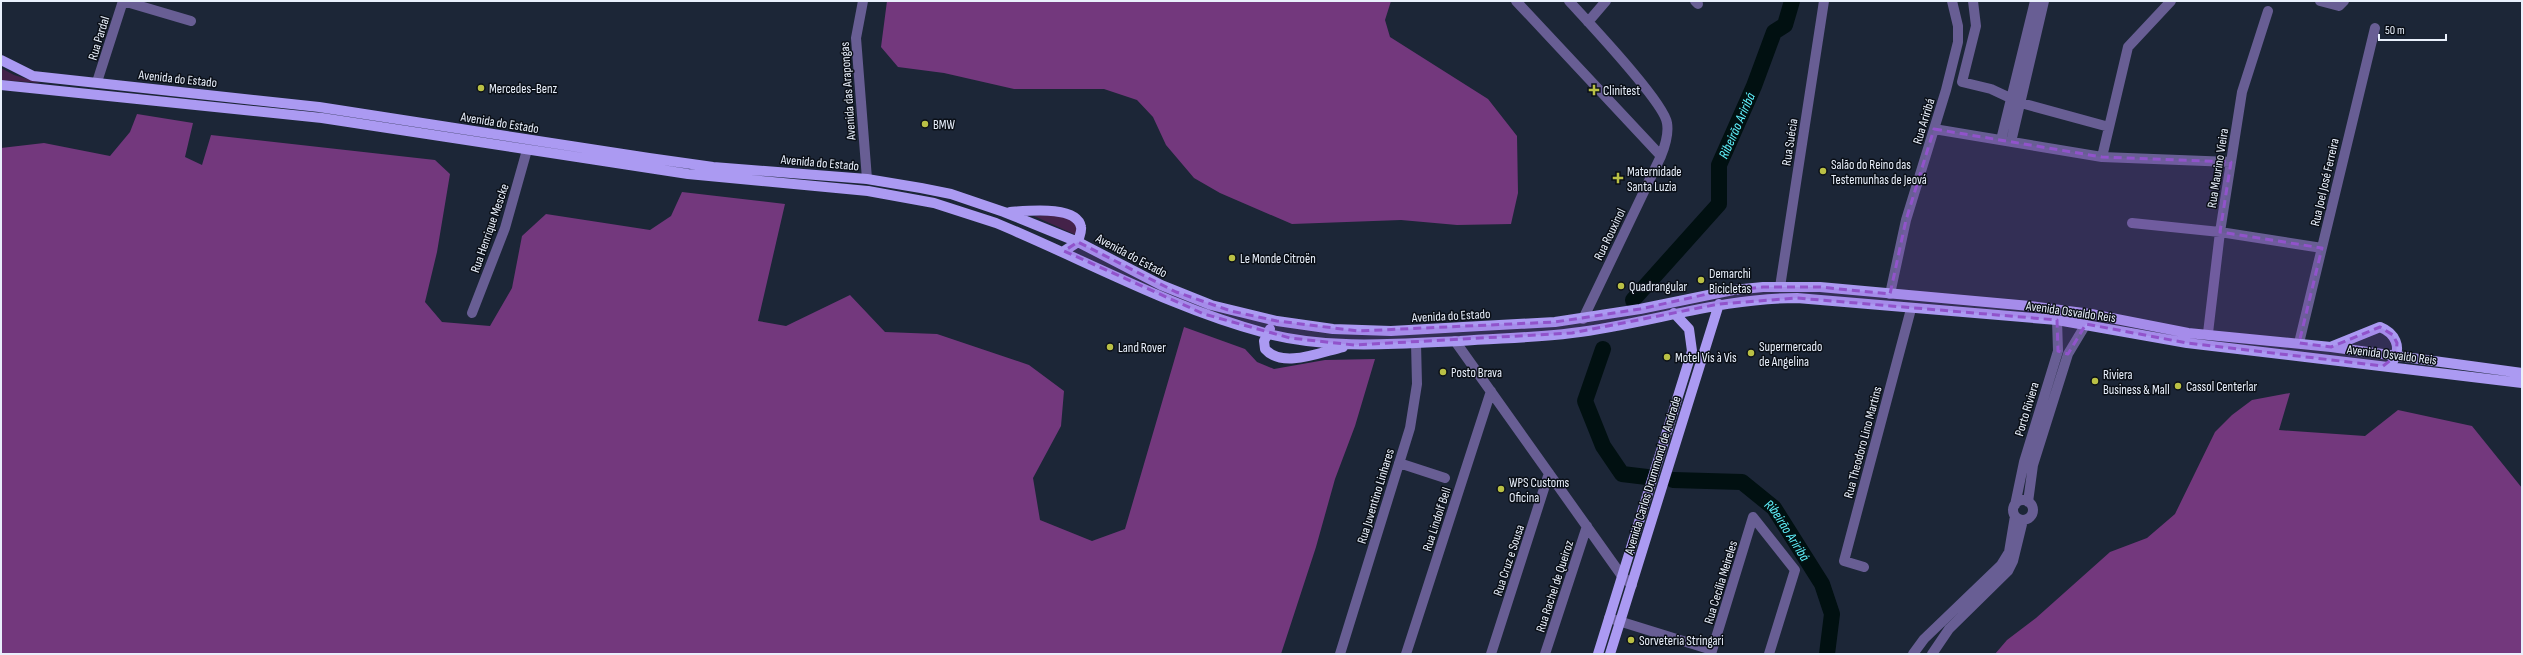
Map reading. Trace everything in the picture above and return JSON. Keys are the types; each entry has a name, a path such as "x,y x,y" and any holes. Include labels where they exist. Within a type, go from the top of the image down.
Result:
{"main road":[{"name":"Avenida do Estado","path":"1,60 33,76 341,110 713,167 867,179 951,194 1004,212 1078,242 1176,292 1231,311 1277,321 1333,329 1391,331 1532,324 1583,319 1619,313"},
{"name":"Avenida do Estado","path":"1,85 322,118 688,174 896,195 961,210 1064,251 1172,302 1204,314 1266,333 1290,338 1354,345 1416,343 1550,335 1617,326"},
{"path":"1004,212 1052,211 1073,215 1079,221 1082,228 1078,242 1064,251"},
{"name":"Avenida Osvaldo Reis","path":"1619,313 1712,292 1780,287 1820,287 2030,306 2188,333 2208,333 2300,343 2522,373"},
{"name":"Avenida Osvaldo Reis","path":"1617,326 1719,304 1763,298 1797,298 1911,309 2057,320 2187,343 2522,383"},
{"name":"Avenida Carlos Drummond de Andrade","path":"1610,654 1719,304"},
{"name":"Avenida Carlos Drummond de Andrade","path":"1598,654 1692,351 1689,329 1674,313"},
{"path":"1277,321 1266,333 1265,349 1277,358 1288,359 1354,345"},
{"path":"2331,347 2380,327 2393,335 2397,343 2396,356 2393,361 2383,366"},
{"path":"1692,351 1704,354"},
{"path":"1668,428 1679,432"}],"street":[{"path":"123,1 191,21"},
{"name":"Rua Pardal","path":"97,82 123,1"},
{"name":"Avenida das Arapongas","path":"863,1 856,38 867,179"},
{"path":"1516,1 1661,156"},
{"name":"Rua Rouxinol","path":"1570,1 1656,101 1665,116 1667,134 1661,156 1583,319"},
{"path":"1588,22 1606,1"},
{"name":"Rua Suécia","path":"1780,287 1824,1"},
{"name":"Rua Ariribá","path":"1890,294 1906,220 1934,129 1959,34 1952,1"},
{"path":"1973,1 1976,26 1962,82 1991,89 2012,97 2021,103 2109,127"},
{"path":"2001,140 2035,1"},
{"path":"2011,142 2044,1"},
{"path":"2102,157 2128,47 2171,1"},
{"path":"2320,1 2339,6 2344,1"},
{"name":"Rua Maurino Vieira","path":"2208,333 2220,232 2242,92 2268,11"},
{"name":"Rua Joel José Ferreira","path":"2300,343 2374,28"},
{"path":"1991,89 2000,95 2008,108"},
{"path":"1934,129 2102,157 2231,162"},
{"name":"Rua Henrique Mescke","path":"472,313 505,228 527,150"},
{"path":"2132,223 2220,232 2322,248"},
{"name":"Rua Theodoro Lino Martins","path":"1864,567 1844,561 1911,309"},
{"name":"Porto Riviera","path":"2057,320 2063,352"},
{"name":"Porto Riviera","path":"2015,505 2063,352 2086,324"},
{"path":"1454,341 1622,576 1632,586"},
{"name":"Rua Juventino Linhares","path":"1340,654 1399,463 1415,405 1416,343"},
{"name":"Rua Lindolf Bell","path":"1406,654 1491,391"},
{"name":"Porto Riviera","path":"2028,502 2033,447"},
{"path":"1399,463 1445,478"},
{"name":"Rua Cruz e Sousa","path":"1491,654 1549,473"},
{"path":"1924,639 1928,647 1933,652 1949,629 2003,577 2013,561 2019,518 2013,511 2015,505 2019,501 2028,502 2032,507 2032,514 2029,518 2019,518"},
{"name":"Rua Cecília Meireles","path":"1712,652 1753,517 1795,570 1769,654"},
{"path":"1913,654 1924,639 1998,569 2008,552 2019,518"},
{"name":"Rua Rachel de Queiroz","path":"1545,654 1586,526"},
{"path":"1609,618 1712,652"}],"highlighted area":[{"path":"1934,129 2102,157 2231,162 2220,232 2322,248 2299,343 2331,347 2380,327 2393,335 2397,343 2396,356 2383,366 2187,343 2086,324 2068,354 2058,351 2057,320 1797,298 1719,304 1572,333 1354,345 1290,338 1204,314 1064,251 1078,242 1176,292 1231,311 1277,321 1358,331 1555,322 1640,309 1712,293 1763,287 1820,287 1890,294 1906,220"}],"shaded area":[{"path":"887,1 1391,1 1385,20 1390,37 1488,99 1517,136 1518,193 1511,224 1457,225 1401,220 1292,224 1220,193 1194,178 1166,145 1153,117 1137,100 1104,89 1014,89 944,73 898,67 881,47"},
{"path":"1,68 14,75 41,83 1,80"},
{"path":"137,114 193,123 185,157 202,165 211,135 435,160 450,174 437,252 425,302 442,322 490,326 512,288 522,236 546,214 650,230 671,216 682,192 785,204 758,321 786,326 850,295 885,332 937,334 1029,365 1064,391 1061,426 1033,478 1040,520 1092,541 1125,529 1184,327 1245,349 1257,362 1274,369 1325,360 1375,359 1355,426 1335,479 1316,547 1281,654 1,654 1,148 44,143 110,156 130,132"},
{"path":"1056,215 1071,218 1077,227 1076,235 1034,216"},
{"path":"2290,393 2279,430 2365,436 2398,410 2472,426 2522,488 2522,654 1995,654 2007,640 2036,618 2110,552 2147,538 2175,514 2215,432 2232,415 2252,400"}],"waterway":[{"name":"Ribeirão Ariribá","path":"1633,300 1719,204 1719,165 1754,86 1774,32 1785,25 1792,1"},
{"name":"Ribeirão Ariribá","path":"1603,349 1585,401 1603,446 1622,474 1647,477"},
{"name":"Ribeirão Ariribá","path":"1673,480 1742,482 1774,508 1822,584 1832,614 1827,654"}],"place":[{"name":"Mercedes-Benz","path":"481,88"},
{"name":"Clinitest","path":"1594,90"},
{"name":"BMW","path":"925,124"},
{"name":"Salão do Reino das Testemunhas de Jeová","path":"1823,171"},
{"name":"Maternidade Santa Luzia","path":"1618,178"},
{"name":"Le Monde Citroën","path":"1232,258"},
{"name":"Demarchi Bicicletas","path":"1701,280"},
{"name":"Quadrangular","path":"1621,286"},
{"name":"Land Rover","path":"1110,347"},
{"name":"Supermercado de Angelina","path":"1751,353"},
{"name":"Motel Vis à Vis","path":"1667,357"},
{"name":"Posto Brava","path":"1443,372"},
{"name":"Riviera Business & Mall","path":"2095,381"},
{"name":"Cassol Centerlar","path":"2178,386"},
{"name":"WPS Customs Oficina","path":"1501,489"},
{"name":"Sorveteria Stringari","path":"1631,640"}]}
